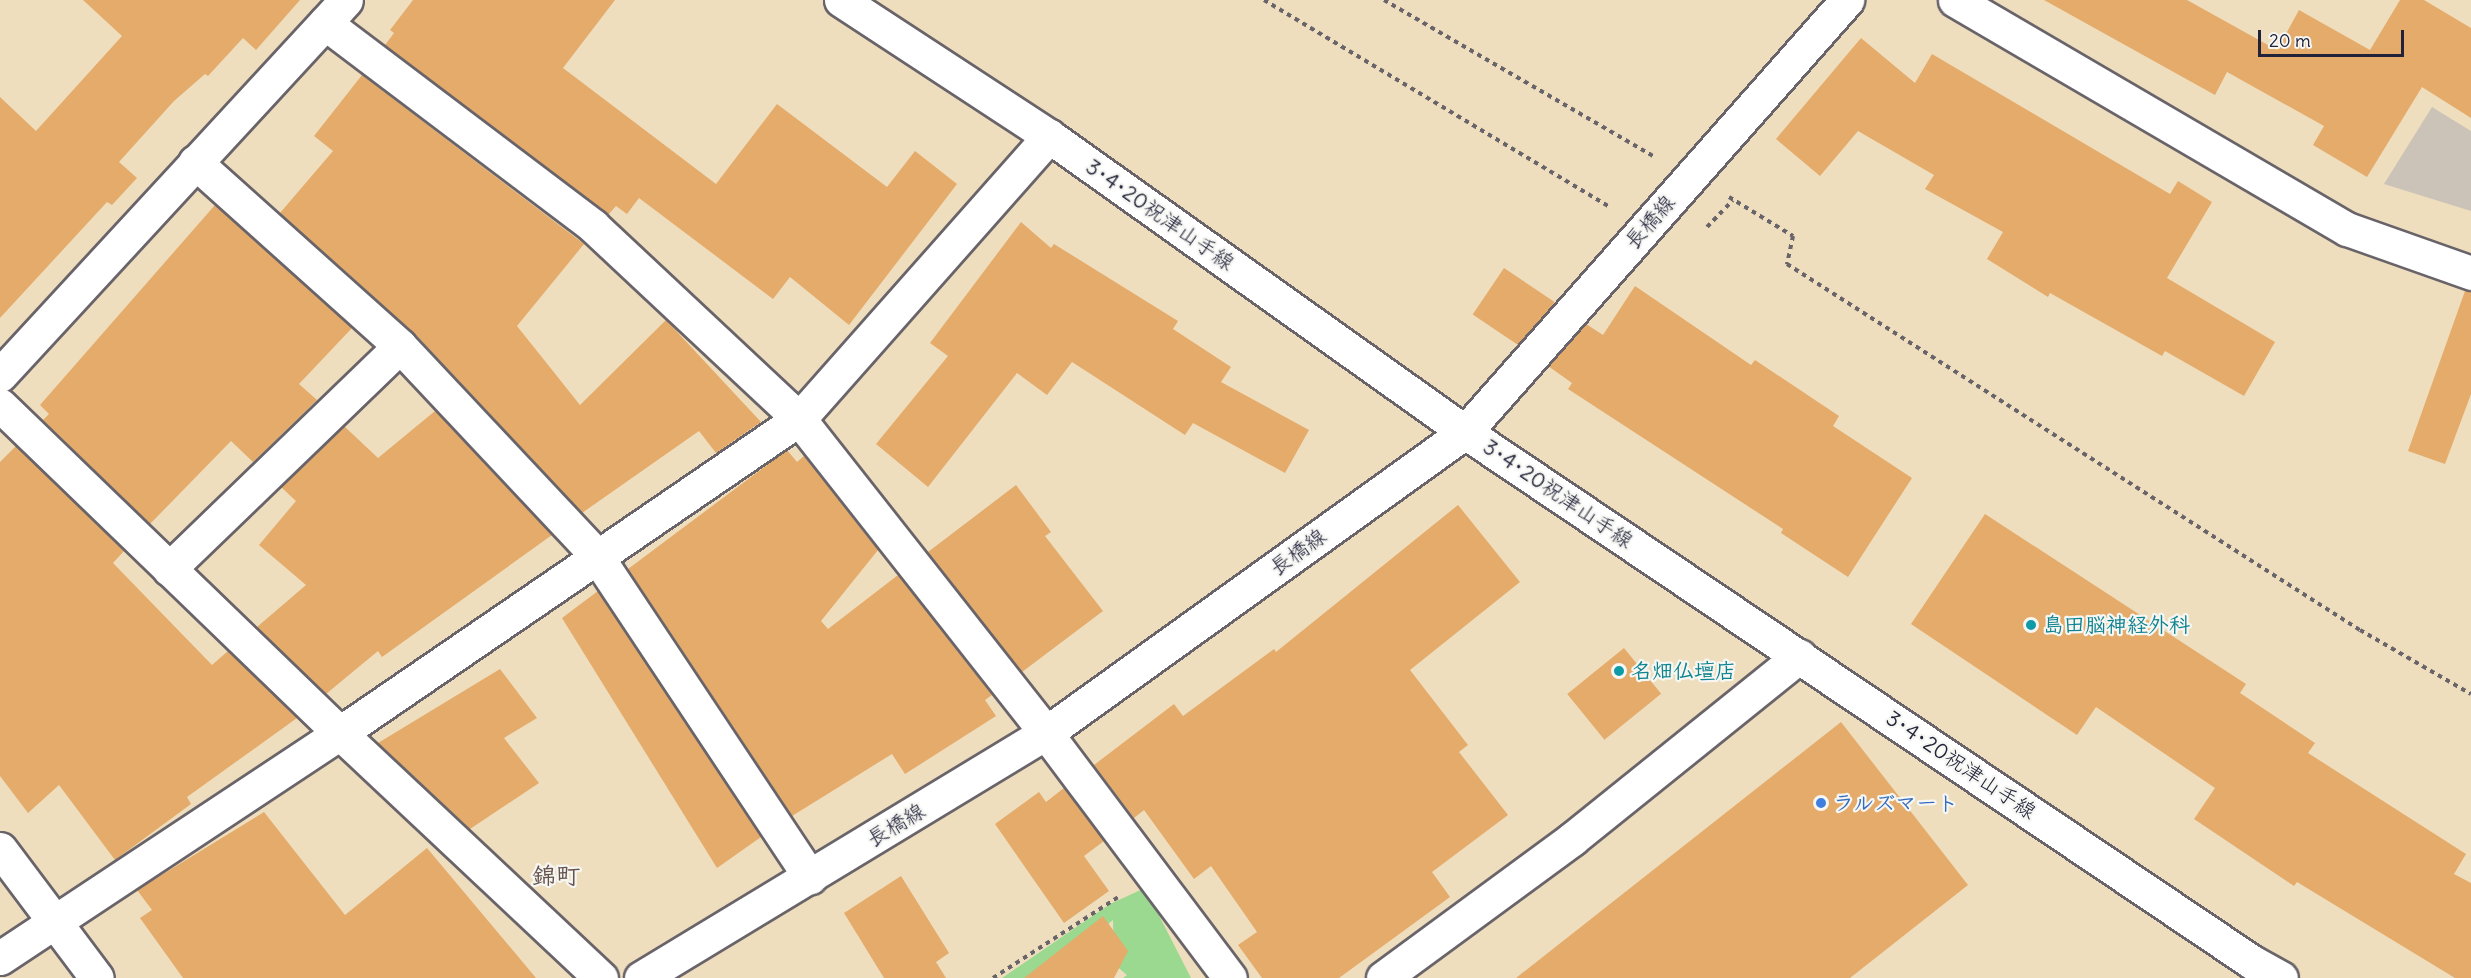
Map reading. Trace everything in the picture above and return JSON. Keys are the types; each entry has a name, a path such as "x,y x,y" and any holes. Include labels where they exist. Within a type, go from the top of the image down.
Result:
{"street":[{"name":"3･4･20祝津山手線","path":"842,0 1049,136 1465,432 2242,956 2281,978"},
{"name":"長橋線","path":"641,978 810,878 1046,733 1465,432 1847,0"},
{"path":"1955,0 2347,229 2471,273"},
{"path":"0,375 336,12 593,226 799,419 1046,733 1230,978"},
{"path":"0,958 339,733 596,555 799,419 1049,136"},
{"path":"195,162 400,346 596,555 810,878"},
{"path":"169,569 400,346"},
{"path":"0,405 339,733 601,978"},
{"path":"1383,978 1572,839 1800,656"},
{"path":"0,849 98,978"}],"path":[{"path":"1264,0 1646,228"},
{"path":"1384,0 1646,152"},
{"path":"1733,200 1793,236 1787,264 2360,630 2471,694"},
{"path":"993,978 1152,875"}],"shaded area":[{"path":"2432,107 2471,131 2471,211 2384,184"}],"green space":[{"path":"1145,888 1191,978 1123,978 1127,975 1114,964 1113,920 1043,978 1002,978 1110,904"}],"building":[{"path":"83,0 300,0 256,50 243,38 208,76 205,74 174,101 119,162 137,178 112,205 107,202 0,318 0,97 36,131 122,36"},
{"path":"413,0 615,0 563,68 716,184 777,104 887,187 915,151 957,184 849,325 790,277 773,299 639,198 627,214 616,206 608,215 385,45 394,33 390,30"},
{"path":"2044,0 2187,0 2277,50 2299,10 2370,50 2400,0 2424,0 2471,28 2471,118 2422,87 2367,177 2313,145 2324,126 2227,72 2215,95"},
{"path":"1861,38 1915,83 1932,54 2170,194 2178,181 2212,202 2167,278 2275,342 2244,396 2165,351 2162,356 2050,293 2048,297 1987,259 2003,232 1925,189 1934,175 1858,131 1820,176 1776,139"},
{"path":"362,75 584,244 517,326 580,405 666,320 761,422 716,453 699,431 582,513 414,333 280,213 333,151 314,136"},
{"path":"215,205 352,328 299,384 317,400 253,462 231,441 150,524 43,420 49,414 40,405"},
{"path":"1021,222 1051,248 1054,244 1178,321 1173,329 1231,367 1221,382 1309,430 1285,473 1193,423 1185,435 1072,362 1047,395 1017,373 928,487 876,444 948,356 930,343"},
{"path":"1504,268 1555,302 1523,349 1473,314"},
{"path":"1635,286 1751,365 1755,360 1839,416 1833,426 1912,478 1848,577 1781,533 1783,529 1568,389 1572,383 1548,366 1586,324 1603,335"},
{"path":"2465,291 2471,291 2471,394 2445,464 2408,451"},
{"path":"435,411 552,535 382,657 378,651 326,694 257,627 306,585 259,545 296,501 281,487 344,426 378,458"},
{"path":"16,446 124,551 113,563 212,665 228,651 297,718 187,797 191,804 115,860 59,785 28,813 0,776 0,462"},
{"path":"787,450 797,462 804,456 878,550 821,621 828,629 898,575 992,695 985,700 996,716 905,774 892,754 792,816 628,569"},
{"path":"1016,485 1051,532 1045,536 1103,611 1022,672 928,552"},
{"path":"1458,505 1520,582 1410,670 1468,745 1459,752 1508,815 1432,872 1450,897 1339,978 1262,978 1238,945 1257,932 1211,866 1194,879 1144,810 1134,818 1094,765 1174,704 1183,716 1274,649 1276,652"},
{"path":"1985,514 2246,684 2240,693 2315,743 2308,753 2466,854 2454,874 2471,883 2471,978 2455,978 2297,882 2294,886 2194,819 2215,788 2096,707 2077,735 1911,624"},
{"path":"598,591 761,837 717,868 562,618"},
{"name":"名畑仏壇店","path":"1624,648 1661,694 1604,740 1567,694"},
{"path":"500,669 537,718 504,738 539,783 470,829 378,743"},
{"name":"ラルズマート","path":"1841,722 1968,885 1850,978 1516,978"},
{"path":"1064,788 1104,841 1084,856 1109,891 1064,923 995,824 1039,792 1046,802"},
{"path":"264,812 345,915 427,848 536,978 183,978 140,918 152,910 137,890"},
{"path":"901,876 949,953 936,962 946,978 884,978 844,913"},
{"path":"1103,916 1128,951 1114,978 1024,978"}],"place":[{"name":"島田脳神経外科","path":"2031,625"},
{"name":"名畑仏壇店","path":"1619,671"},
{"name":"ラルズマート","path":"1821,803"}],"district":[{"name":"錦町","path":"556,876"}]}
